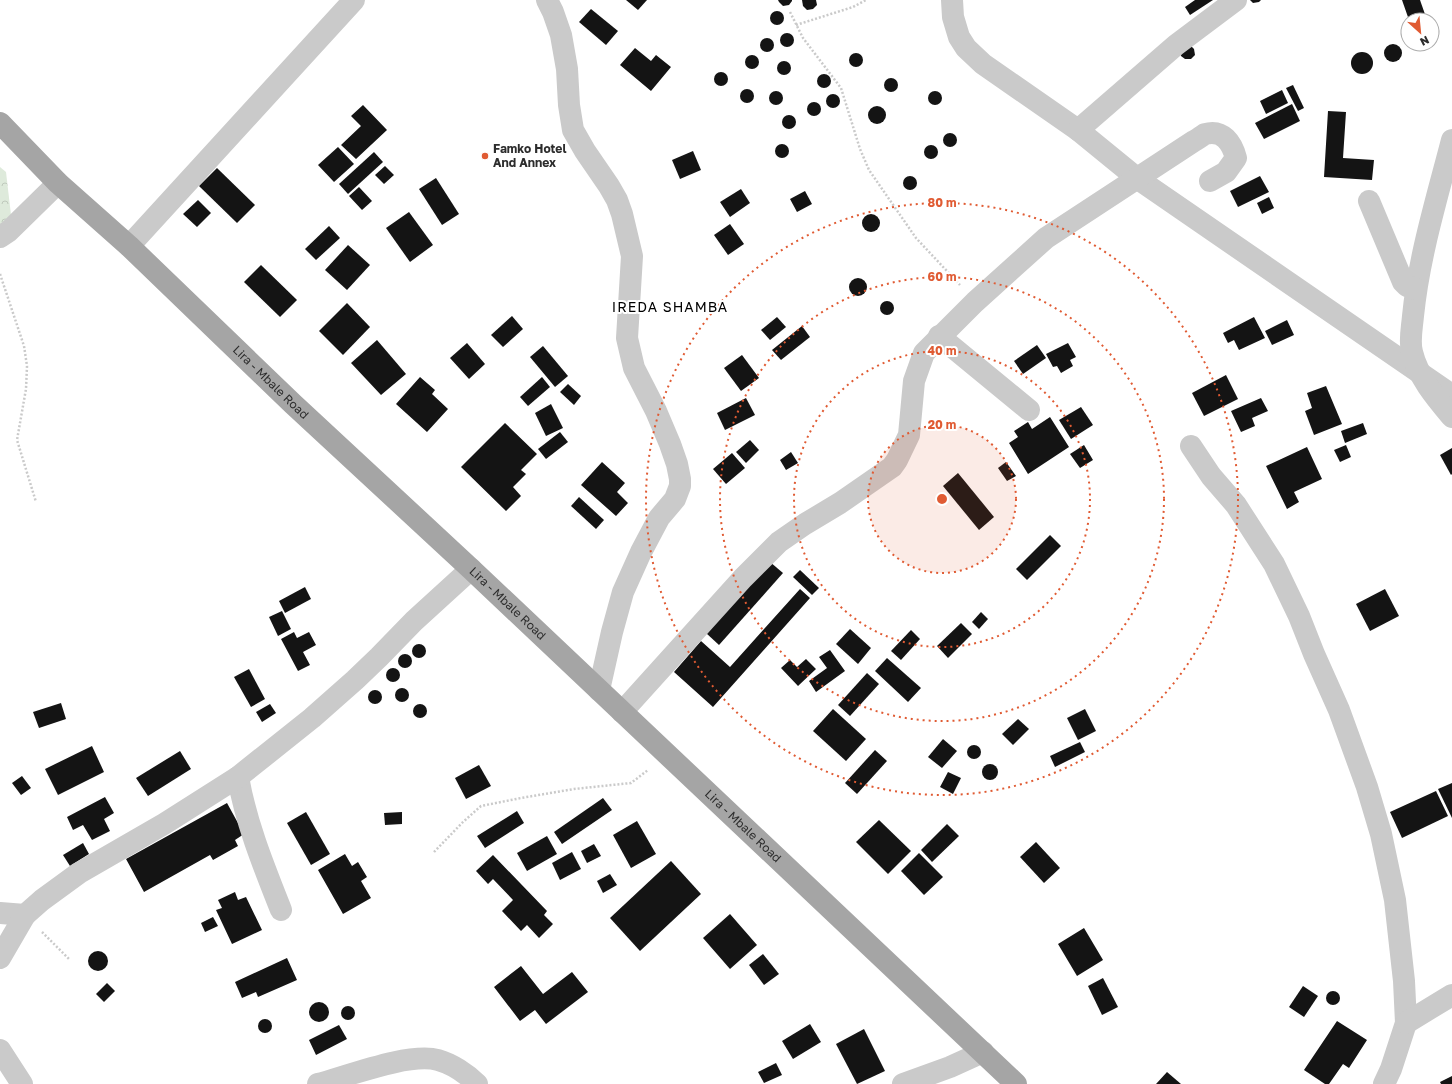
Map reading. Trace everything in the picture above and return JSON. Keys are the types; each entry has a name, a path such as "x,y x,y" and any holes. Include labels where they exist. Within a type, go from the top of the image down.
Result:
{"main road":[{"name":"Lira - Mbale Road","path":"0,123 58,182 129,246 298,409 471,569 1016,1084"}],"street":[{"path":"129,246 354,0"},
{"path":"547,0 561,35 567,69 574,130 585,151 617,200 624,220 632,256 627,338 634,368 656,411 677,464 680,479 680,486 675,499 659,518 640,552 623,592 599,690"},
{"path":"952,0 955,26 966,48 983,64 1078,130 1138,179 1452,395"},
{"path":"1078,130 1176,45 1236,0"},
{"path":"622,712 743,578 779,542 800,527 840,503 892,467 898,460 909,435 914,381 924,353 939,336 975,302 1046,238 1206,134 1218,134 1226,138 1233,147 1236,158 1226,172 1210,181"},
{"path":"1452,140 1416,289 1411,343 1412,352 1421,374 1437,400 1452,417"},
{"path":"0,237 9,231 58,182"},
{"path":"1368,201 1403,282 1407,286 1416,289"},
{"path":"939,336 1029,410"},
{"path":"1191,446 1211,476 1236,505 1274,564 1299,616 1339,710 1367,786 1381,834 1395,900 1404,981 1406,1023 1391,1069 1384,1084"},
{"path":"0,958 25,915 56,889 79,873 164,824 238,777 312,718 355,680 414,621 471,569"},
{"path":"238,777 242,800 258,852 281,910"},
{"path":"0,913 25,915"},
{"path":"1406,1023 1452,995"},
{"path":"0,1050 22,1084"},
{"path":"903,1084 950,1067 982,1052"},
{"path":"318,1084 381,1066 420,1058 444,1062 464,1073 477,1084"}],"path":[{"path":"796,25 853,7 866,0"},
{"path":"790,12 803,38 841,88 860,149 869,170 916,238 975,302"},
{"path":"0,274 24,346 27,366 26,389 17,440 36,502"},
{"path":"434,852 481,806 574,789 631,783 668,755"},
{"path":"25,915 70,960"}],"green space":[{"path":"0,167 6,172 11,215 0,226"}],"building":[{"path":"626,0 647,0 638,10"},
{"path":"778,0 792,1 789,5 783,6"},
{"path":"802,0 816,0 817,5 813,9 807,10 803,6"},
{"path":"1195,0 1213,0 1190,15 1185,7"},
{"path":"1250,0 1261,0 1253,3"},
{"path":"1402,0 1420,0 1424,12 1406,12"},
{"path":"591,9 618,31 606,45 579,22"},
{"path":"774,11 780,11 784,15 784,21 780,25 774,25 770,21 770,15"},
{"path":"787,33 792,35 794,40 792,45 787,47 782,45 780,40 782,35"},
{"path":"764,38 770,38 774,42 774,48 770,52 764,52 760,48 760,42"},
{"path":"1389,44 1397,44 1400,46 1400,52 1402,52 1402,57 1397,62 1389,62 1384,57 1384,49"},
{"path":"1190,45 1194,49 1195,55 1191,59 1185,59 1181,56 1180,50"},
{"path":"635,48 651,61 656,55 671,67 651,91 620,65"},
{"path":"1362,52 1370,55 1373,63 1370,71 1362,74 1354,71 1351,63 1354,55"},
{"path":"856,53 861,55 863,60 861,65 856,67 851,65 849,60 851,55"},
{"path":"749,55 755,55 759,59 759,65 755,69 749,69 745,65 745,59"},
{"path":"781,61 787,61 791,65 791,71 787,75 781,75 777,71 777,65"},
{"path":"718,72 724,72 728,76 728,82 724,86 718,86 714,82 714,76"},
{"path":"824,74 829,76 831,81 829,86 824,88 819,86 817,81 819,76"},
{"path":"891,78 896,80 898,85 896,90 891,92 886,90 884,85 886,80"},
{"path":"1293,85 1304,108 1298,111 1286,88"},
{"path":"744,89 750,89 754,93 754,99 750,103 744,103 740,99 740,93"},
{"path":"1282,90 1288,103 1266,114 1260,101"},
{"path":"773,91 779,91 783,95 783,101 779,105 773,105 769,101 769,95"},
{"path":"935,91 940,93 942,98 940,103 935,105 930,103 928,98 930,93"},
{"path":"830,94 836,94 840,98 840,104 836,108 830,108 826,104 826,98"},
{"path":"811,102 817,102 821,106 821,112 817,116 811,116 807,112 807,106"},
{"path":"1292,104 1300,121 1264,139 1255,123"},
{"path":"363,105 387,130 356,159 341,145 361,126 351,116"},
{"path":"877,106 883,109 886,115 883,121 877,124 871,121 868,115 871,109"},
{"path":"1328,111 1346,112 1343,158 1374,160 1372,180 1324,177"},
{"path":"786,115 792,115 796,119 796,125 792,129 786,129 782,125 782,119"},
{"path":"947,133 953,133 957,137 957,143 953,147 947,147 943,143 943,137"},
{"path":"779,144 785,144 789,148 789,154 785,158 779,158 775,154 775,148"},
{"path":"928,145 934,145 938,149 938,155 934,159 928,159 924,155 924,149"},
{"path":"338,147 354,164 334,182 318,165"},
{"path":"693,151 701,170 680,179 672,160"},
{"path":"374,152 383,162 348,194 339,184"},
{"path":"385,166 394,175 384,184 375,175"},
{"path":"217,168 255,205 237,223 199,186"},
{"path":"910,176 915,178 917,183 915,188 910,190 905,188 903,183 905,178"},
{"path":"1260,176 1269,192 1238,207 1230,191"},
{"path":"436,178 459,214 442,225 419,189"},
{"path":"359,187 372,201 362,210 349,196"},
{"path":"741,189 750,203 730,217 720,202"},
{"path":"805,191 812,204 797,212 790,199"},
{"path":"1269,197 1274,208 1262,214 1257,203"},
{"path":"198,200 211,213 197,227 183,214"},
{"path":"409,212 433,245 410,262 386,228"},
{"path":"871,214 877,217 880,223 877,229 871,232 865,229 862,223 865,217"},
{"path":"730,224 744,244 728,255 714,235"},
{"path":"329,226 340,238 316,260 305,249"},
{"path":"348,245 370,265 347,290 325,270"},
{"path":"261,265 297,300 280,317 244,282"},
{"path":"858,278 864,281 867,287 864,293 858,296 852,293 849,287 852,281"},
{"path":"884,301 890,301 894,305 894,311 890,315 884,315 880,311 880,305"},
{"path":"347,303 370,327 343,355 319,331"},
{"path":"512,316 523,329 503,347 491,335"},
{"path":"777,317 786,327 770,340 761,330"},
{"path":"1254,317 1265,338 1239,350 1234,340 1228,343 1223,333"},
{"path":"1287,320 1294,335 1272,345 1265,331"},
{"path":"802,326 810,337 781,360 772,350"},
{"path":"377,340 406,374 381,395 351,363"},
{"path":"467,343 485,364 469,379 450,358"},
{"path":"1068,343 1076,357 1070,360 1073,366 1061,373 1057,366 1053,367 1046,354"},
{"path":"1037,345 1046,358 1023,374 1014,361"},
{"path":"543,346 568,376 555,387 530,357"},
{"path":"742,355 759,378 741,391 724,368"},
{"path":"1226,375 1238,399 1204,416 1192,393"},
{"path":"420,377 435,390 432,394 448,409 427,432 396,404"},
{"path":"542,377 550,387 528,406 520,397"},
{"path":"568,384 581,396 574,405 560,392"},
{"path":"1326,386 1342,424 1314,435 1305,411 1312,408 1307,393"},
{"path":"746,398 755,415 725,430 717,413"},
{"path":"1261,398 1268,411 1252,418 1255,426 1241,432 1231,411"},
{"path":"551,404 563,428 546,436 535,413"},
{"path":"1081,407 1093,425 1071,439 1059,420"},
{"path":"1050,417 1069,447 1028,474 1009,443 1018,437 1014,431 1028,422 1032,429"},
{"path":"505,423 537,454 521,470 526,474 513,487 521,496 506,511 461,467"},
{"path":"1363,423 1367,434 1345,443 1341,431"},
{"path":"560,432 568,442 546,459 538,449"},
{"path":"750,440 759,450 746,463 736,452"},
{"path":"1084,445 1093,460 1080,468 1070,454"},
{"path":"1346,445 1351,457 1340,462 1334,450"},
{"path":"1307,447 1322,479 1294,492 1299,502 1287,509 1266,466"},
{"path":"1452,448 1452,474 1451,475 1440,455"},
{"path":"791,452 798,463 786,470 780,460"},
{"path":"732,453 745,468 726,484 713,469"},
{"path":"602,462 625,483 617,492 628,503 616,516 581,485"},
{"path":"1006,462 1016,476 1007,481 998,468"},
{"path":"958,473 994,517 979,530 943,486"},
{"path":"579,497 604,520 596,529 571,506"},
{"path":"1050,535 1061,546 1027,580 1016,569"},
{"path":"770,562 783,573 719,645 706,633"},
{"path":"800,570 819,588 812,595 793,577"},
{"path":"305,587 311,599 285,613 279,601"},
{"path":"800,589 810,598 713,707 674,672 701,641 730,667"},
{"path":"1385,589 1399,616 1370,631 1356,604"},
{"path":"282,611 291,629 278,636 269,617"},
{"path":"981,612 988,619 979,629 972,622"},
{"path":"961,623 972,634 948,658 937,646"},
{"path":"850,629 871,648 858,664 836,644"},
{"path":"911,630 920,639 901,660 891,651"},
{"path":"294,632 297,638 309,632 316,645 303,652 310,665 298,671 281,639"},
{"path":"416,644 422,644 426,648 426,654 422,658 416,658 412,654 412,648"},
{"path":"830,650 845,671 816,692 809,681 827,668 819,657"},
{"path":"402,654 408,654 412,658 412,664 408,668 402,668 398,664 398,658"},
{"path":"887,658 921,688 908,702 875,671"},
{"path":"806,659 816,669 798,686 781,668 790,660 797,667"},
{"path":"390,668 396,668 400,672 400,678 396,682 390,682 386,678 386,672"},
{"path":"249,669 265,699 251,707 234,677"},
{"path":"867,673 879,684 850,716 838,705"},
{"path":"399,688 405,688 409,692 409,698 405,702 399,702 395,698 395,692"},
{"path":"372,690 378,690 382,694 382,700 378,704 372,704 368,700 368,694"},
{"path":"61,703 66,719 39,728 33,712"},
{"path":"270,704 276,713 262,722 256,712"},
{"path":"417,704 423,704 427,708 427,714 423,718 417,718 413,714 413,708"},
{"path":"833,709 866,739 846,761 813,731"},
{"path":"1085,709 1096,731 1078,740 1067,718"},
{"path":"1018,719 1029,729 1013,745 1002,734"},
{"path":"943,739 957,751 942,768 928,757"},
{"path":"1080,742 1085,752 1055,767 1050,756"},
{"path":"971,745 977,745 981,749 981,755 977,759 971,759 967,755 967,749"},
{"path":"92,746 104,772 58,795 45,769"},
{"path":"875,750 887,761 857,794 845,783"},
{"path":"180,751 191,769 148,796 136,778"},
{"path":"987,764 993,764 998,769 996,778 993,780 987,780 982,775 982,769"},
{"path":"479,765 491,786 466,799 455,778"},
{"path":"948,772 961,778 953,794 940,787"},
{"path":"22,776 31,788 21,795 12,783"},
{"path":"1452,783 1452,818 1438,789"},
{"path":"1436,791 1448,816 1402,838 1390,812"},
{"path":"105,797 114,813 104,819 110,831 92,840 83,825 73,830 67,817"},
{"path":"603,798 612,810 562,844 554,832"},
{"path":"227,803 244,834 235,840 238,846 213,860 210,855 144,892 126,859"},
{"path":"517,811 524,823 485,848 477,836"},
{"path":"306,812 330,854 311,865 287,823"},
{"path":"402,812 402,824 385,825 384,813"},
{"path":"879,820 911,851 888,874 856,842"},
{"path":"637,821 656,854 631,868 613,835"},
{"path":"947,824 959,836 932,862 921,850"},
{"path":"547,836 557,854 527,871 517,853"},
{"path":"1036,842 1060,868 1044,883 1020,857"},
{"path":"83,843 89,854 70,866 63,855"},
{"path":"594,844 601,856 587,863 581,851"},
{"path":"572,852 581,869 560,880 552,863"},
{"path":"919,853 943,877 924,895 901,871"},
{"path":"345,854 352,866 358,862 367,877 361,881 371,898 343,914 318,870"},
{"path":"493,855 547,911 544,915 553,924 539,938 527,925 521,931 502,911 513,900 493,879 488,884 476,871"},
{"path":"671,861 701,894 640,951 610,918"},
{"path":"610,874 617,885 603,893 597,881"},
{"path":"235,892 238,900 246,897 262,930 232,944 216,910 222,908 218,900"},
{"path":"730,914 757,945 730,969 703,938"},
{"path":"213,917 218,926 205,932 201,923"},
{"path":"1084,928 1103,960 1077,976 1058,944"},
{"path":"98,951 105,954 108,961 105,968 98,971 91,968 88,961 91,954"},
{"path":"763,954 779,974 764,985 749,965"},
{"path":"287,958 297,980 258,997 256,992 242,998 235,982"},
{"path":"521,966 543,994 572,972 588,992 546,1024 535,1010 520,1021 494,987"},
{"path":"1103,978 1118,1007 1102,1015 1088,986"},
{"path":"107,983 115,991 104,1002 96,994"},
{"path":"1303,986 1318,996 1304,1017 1289,1007"},
{"path":"1330,991 1336,991 1340,995 1340,1001 1336,1005 1330,1005 1326,1001 1326,995"},
{"path":"319,1002 326,1005 329,1012 326,1019 319,1022 312,1019 309,1012 312,1005"},
{"path":"345,1006 351,1006 355,1010 355,1016 351,1020 345,1020 341,1016 341,1010"},
{"path":"262,1019 268,1019 272,1023 272,1029 268,1033 262,1033 258,1029 258,1023"},
{"path":"1337,1021 1367,1040 1349,1068 1343,1064 1329,1084 1325,1084 1304,1070"},
{"path":"810,1024 821,1042 793,1059 782,1041"},
{"path":"339,1025 347,1039 316,1055 309,1040"},
{"path":"864,1029 885,1071 857,1084 836,1044"},
{"path":"776,1063 782,1075 764,1083 758,1072"},
{"path":"1167,1072 1181,1084 1156,1084"},
{"path":"1452,1076 1452,1084 1441,1084 1440,1082"}],"place":[{"name":"Famko Hotel And Annex","path":"485,156"}],"district":[{"name":"IREDA SHAMBA","path":"670,307"}]}
